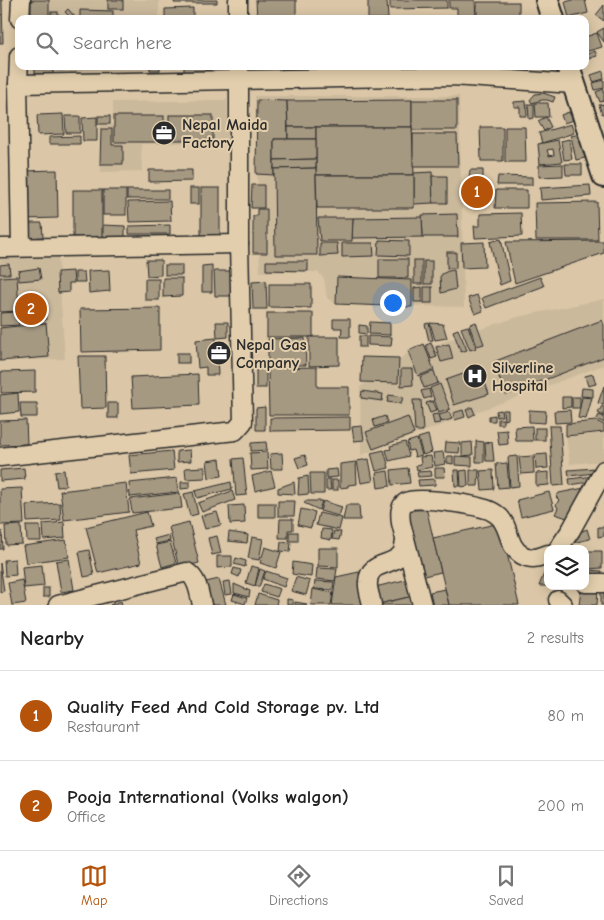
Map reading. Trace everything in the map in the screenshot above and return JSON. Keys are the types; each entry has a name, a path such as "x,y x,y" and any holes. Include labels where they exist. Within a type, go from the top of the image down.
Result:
{"main road":[{"path":"547,0 552,15"},
{"path":"571,75 602,163"}],"street":[{"path":"20,15 21,0"},
{"path":"238,0 238,15"},
{"path":"18,70 21,247"},
{"path":"18,84 239,73 452,76 571,75"},
{"path":"0,457 235,431 243,422 239,244 239,73"},
{"path":"0,248 239,244"},
{"path":"561,545 572,530 604,470"},
{"path":"422,605 405,542 400,515 400,509 408,501 449,502 489,510 498,514 502,519 512,545 520,554 536,558 544,555"},
{"path":"372,605 368,582 371,571 401,555 405,542"},
{"path":"58,605 187,572 196,581 202,605"},
{"path":"589,583 604,583"}],"shaded area":[{"path":"25,0 159,0 159,15 25,15"},
{"path":"23,70 160,70 160,71 23,82"},
{"path":"255,96 459,96 464,307 336,304 327,298 324,279 318,272 260,272"},
{"name":"Nepal Maida Factory","path":"227,100 228,142 141,144 142,171 101,172 100,125 113,124 113,102"},
{"path":"0,257 58,258 65,359 0,361"},
{"name":"Silverline Hospital","path":"604,299 604,365 361,455 360,387 407,354 517,317"},
{"path":"604,433 604,461 570,464 566,437"}],"building":[{"path":"0,0 2,0 3,43 0,43"},
{"path":"31,0 49,0 49,15 31,15"},
{"path":"108,0 123,0 123,9 108,9"},
{"path":"175,0 217,0 217,3 174,3"},
{"path":"256,0 296,0 296,15 257,15"},
{"path":"368,0 387,0 388,15 368,15"},
{"path":"390,0 447,0 447,8 390,9"},
{"path":"449,0 475,0 476,15 457,15 457,8 449,8"},
{"path":"585,0 588,13 568,15 565,2"},
{"path":"477,2 519,2 519,15 477,15"},
{"path":"604,5 604,21 596,15"},
{"path":"193,8 193,15 165,15 165,9"},
{"path":"68,9 73,15 68,15 65,12"},
{"path":"80,10 113,11 113,15 80,15"},
{"path":"51,12 58,12 58,15 51,15"},
{"path":"604,28 604,42 597,32"},
{"path":"597,33 602,47 589,51 589,36"},
{"path":"595,51 597,56 589,58 589,53"},
{"path":"35,70 53,70 53,74 35,76"},
{"path":"184,70 226,70 226,73 184,74"},
{"path":"257,70 322,70 257,71"},
{"path":"603,71 604,79 593,82 591,75"},
{"path":"604,80 604,88 595,90 593,83"},
{"path":"604,89 604,101 600,102 596,92"},
{"path":"543,93 555,97 553,102 542,100 532,103 530,100 535,94"},
{"path":"257,100 287,101 288,139 274,139 274,175 256,174"},
{"path":"412,100 412,127 288,127 287,101"},
{"path":"412,100 457,100 457,130 412,130"},
{"path":"526,101 527,116 520,116 520,107 514,107 514,102"},
{"path":"535,103 548,103 549,117 536,117"},
{"path":"528,104 534,104 534,118 529,119"},
{"path":"604,104 604,114 602,114 599,105"},
{"path":"569,112 573,120 564,123 561,115"},
{"path":"63,114 64,134 38,135 37,115"},
{"path":"169,115 213,115 213,140 169,140"},
{"path":"65,116 80,116 80,133 66,133"},
{"path":"98,116 110,116 110,124 98,124"},
{"path":"114,116 164,116 164,142 114,142"},
{"path":"97,117 97,141 83,141 82,118"},
{"path":"546,117 551,127 544,131 538,121"},
{"path":"571,124 574,133 542,143 539,133"},
{"path":"288,127 316,127 316,139 288,139"},
{"path":"316,127 412,127 414,175 316,175"},
{"path":"480,127 503,127 503,161 481,161"},
{"path":"505,127 525,127 526,162 505,162"},
{"path":"101,129 112,129 112,145 123,145 123,164 100,164"},
{"path":"413,134 457,134 458,166 413,166"},
{"path":"580,134 585,158 576,160 571,136"},
{"path":"80,136 80,144 49,144 49,137"},
{"path":"274,139 316,139 316,159 274,160"},
{"path":"569,139 572,159 564,160 561,141"},
{"path":"558,140 562,162 540,164 538,144","holes":["553,149 554,155 549,156 547,150"]},
{"path":"316,159 316,168 274,169 274,160"},
{"path":"563,164 563,176 539,177 539,165"},
{"path":"565,164 582,164 582,175 566,175"},
{"path":"316,168 317,255 275,255 274,169"},
{"path":"57,170 58,218 25,219 24,171"},
{"path":"149,170 192,170 192,181 149,182"},
{"path":"470,170 483,170 483,178 469,178"},
{"path":"432,172 433,203 414,204 414,173"},
{"path":"316,175 414,175 414,208 317,208"},
{"path":"432,176 447,176 447,203 433,203"},
{"path":"498,176 532,177 532,185 497,185"},
{"path":"252,185 264,185 264,208 251,208"},
{"path":"590,185 591,196 541,200 540,188"},
{"path":"190,188 199,188 199,204 190,204"},
{"path":"201,188 220,188 220,238 201,238"},
{"path":"73,190 102,190 102,237 73,237"},
{"path":"103,190 126,190 126,215 103,215"},
{"path":"127,190 168,190 168,199 127,199"},
{"path":"496,190 527,190 527,208 495,208"},
{"path":"170,201 171,221 129,222 128,202"},
{"path":"597,202 598,240 536,240 535,203"},
{"path":"257,209 267,209 267,253 253,253 253,216 257,216"},
{"path":"521,213 522,236 475,238 474,226 480,226 480,214"},
{"path":"457,214 458,237 423,237 422,215"},
{"path":"422,217 423,237 352,238 353,218"},
{"path":"318,218 353,218 352,241 320,241"},
{"path":"26,223 42,223 43,237 26,238"},
{"path":"103,225 125,226 125,239 103,239"},
{"path":"170,225 170,234 129,234 129,226"},
{"path":"501,239 510,281 500,285 490,242"},
{"path":"379,240 409,241 409,256 378,255"},
{"path":"604,241 604,253 515,283 506,242"},
{"path":"484,242 485,267 462,268 461,243"},
{"path":"320,243 337,243 338,255 320,256"},
{"path":"342,243 373,243 374,256 342,257"},
{"path":"447,252 456,252 456,268 447,268"},
{"path":"379,259 408,259 408,278 379,278"},
{"path":"146,260 161,260 161,275 147,276"},
{"path":"414,260 422,260 422,284 414,284"},
{"path":"266,261 308,261 308,271 266,270"},
{"path":"424,261 432,261 432,284 424,284"},
{"path":"9,264 10,274 0,274 0,265"},
{"path":"165,265 182,265 182,275 165,275"},
{"path":"212,265 212,292 202,292 202,266"},
{"path":"39,268 41,279 19,281 18,271"},
{"path":"109,270 110,291 89,293 88,271"},
{"path":"454,270 456,289 441,293 440,277 448,271"},
{"path":"73,271 74,283 69,283 69,292 58,293 57,272"},
{"path":"214,271 231,271 231,296 215,296"},
{"path":"75,272 84,272 85,282 75,282"},
{"path":"17,276 19,311 0,312 0,277"},
{"path":"337,277 412,280 412,307 336,304"},
{"path":"540,277 544,286 486,308 482,298"},
{"path":"163,278 182,278 182,296 163,297"},
{"path":"145,279 159,279 159,300 145,300"},
{"path":"266,281 267,309 253,309 252,282"},
{"path":"269,284 311,284 311,308 269,307"},
{"path":"422,287 422,302 414,302 414,288"},
{"path":"424,287 432,287 432,303 424,303"},
{"path":"477,295 483,311 475,314 468,298"},
{"path":"160,308 160,350 81,352 80,309"},
{"path":"45,309 46,320 23,322 22,310"},
{"path":"18,312 19,325 0,326 0,313"},
{"path":"267,313 313,313 313,337 267,337"},
{"path":"333,319 350,319 350,337 341,337 342,328 333,328"},
{"path":"602,320 604,325 604,357 506,395 493,362"},
{"path":"216,322 228,322 228,337 217,338"},
{"path":"370,322 390,323 390,335 369,334"},
{"path":"476,322 484,344 477,346 469,325"},
{"path":"46,323 49,357 0,361 0,328"},
{"path":"429,323 433,340 429,341 425,324"},
{"path":"430,323 443,324 447,338 435,340"},
{"path":"359,325 367,326 367,334 359,333"},
{"path":"468,326 476,348 470,350 461,328"},
{"path":"458,329 467,350 461,352 453,331"},
{"path":"359,336 366,336 366,347 359,347"},
{"path":"368,336 392,337 391,346 368,345"},
{"path":"309,337 339,337 339,365 309,366"},
{"path":"216,338 218,375 206,375 206,367 198,368 196,340"},
{"path":"305,338 306,365 268,365 268,339"},
{"path":"431,343 437,357 431,359 426,345"},
{"path":"424,344 434,370 418,376 408,351"},
{"path":"449,344 453,359 441,362 436,347"},
{"path":"177,353 189,353 189,363 177,363"},
{"path":"78,356 105,356 106,408 80,409"},
{"path":"362,357 399,358 398,383 361,382"},
{"path":"317,367 317,387 349,387 349,415 269,415 268,368"},
{"path":"256,368 266,368 266,388 256,388"},
{"path":"480,368 489,394 454,405 446,380"},
{"path":"401,369 412,369 413,385 401,386"},
{"path":"35,371 35,392 1,393 1,372"},
{"path":"434,371 438,383 424,388 420,377"},
{"path":"198,374 199,405 133,408 131,377"},
{"path":"593,374 596,384 588,386 585,376"},
{"path":"440,384 450,409 439,413 430,388"},
{"path":"604,386 604,405 598,403"},
{"path":"582,388 593,389 593,397 581,396"},
{"path":"429,389 431,397 424,399 421,391"},
{"path":"362,391 383,394 382,401 361,398"},
{"path":"18,393 19,412 0,414 0,395"},
{"path":"389,395 403,397 401,404 387,402"},
{"path":"562,397 571,397 571,407 562,408"},
{"path":"572,397 580,397 580,408 572,408"},
{"path":"582,397 592,398 586,419 578,418"},
{"path":"413,400 421,400 423,431 415,431"},
{"path":"433,401 436,411 430,413 426,403"},
{"path":"20,403 37,403 37,417 21,417"},
{"path":"108,403 118,403 118,418 108,418"},
{"path":"602,406 604,407 604,416 598,413"},
{"path":"265,407 265,430 256,430 256,408"},
{"path":"472,407 475,414 469,417 466,410"},
{"path":"463,410 465,417 455,420 453,413"},
{"path":"501,410 502,416 497,417 496,411"},
{"path":"503,410 508,410 508,419 504,420"},
{"path":"529,410 546,411 545,423 529,422"},
{"path":"570,410 571,422 555,423 554,411"},
{"path":"449,412 452,419 442,422 439,415"},
{"path":"438,414 440,423 434,424 432,415"},
{"path":"495,415 495,421 489,421 489,416"},
{"path":"599,415 604,417 604,423 597,419"},
{"path":"385,416 387,423 375,427 373,420"},
{"path":"350,417 350,430 270,431 270,418"},
{"path":"408,417 414,434 373,449 366,432"},
{"path":"498,419 503,419 503,424 498,424"},
{"path":"26,420 27,444 0,445 0,421"},
{"path":"596,421 604,425 604,432 566,436 566,424"},
{"path":"362,426 364,440 354,441 352,427"},
{"path":"532,426 533,441 516,441 515,427"},
{"path":"549,426 560,426 564,485 553,486"},
{"path":"535,428 545,428 545,440 535,440"},
{"path":"507,430 508,444 499,445 497,431"},
{"path":"428,435 432,452 423,455 418,438"},
{"path":"417,439 422,455 415,457 413,450 409,451 407,442"},
{"path":"476,441 484,442 484,462 476,462"},
{"path":"266,442 267,450 251,451 251,443"},
{"path":"405,442 409,456 389,461 386,450 391,449 390,446"},
{"path":"446,442 460,443 459,453 445,452"},
{"path":"472,442 473,455 462,456 462,443"},
{"path":"492,442 494,461 486,461 485,443"},
{"path":"190,450 191,461 177,462 177,451"},
{"path":"384,450 389,468 376,471 371,453"},
{"path":"172,451 174,470 131,474 129,455"},
{"path":"267,452 268,469 251,470 250,453"},
{"path":"443,452 445,464 435,466 433,453"},
{"path":"282,453 283,469 271,469 270,454"},
{"path":"547,454 548,468 536,469 535,455"},
{"path":"305,455 308,465 299,468 295,458"},
{"path":"431,456 433,467 417,470 416,465 421,464 420,457"},
{"path":"447,456 453,456 453,464 447,463"},
{"path":"455,456 472,457 472,466 455,465"},
{"path":"517,456 519,486 510,487 508,457"},
{"path":"533,456 534,473 521,474 519,457"},
{"path":"243,458 247,495 236,496 233,459"},
{"path":"220,459 222,476 209,478 207,461"},
{"path":"369,459 373,481 361,483 357,461"},
{"path":"356,462 357,484 340,488 340,464"},
{"path":"507,463 509,487 498,488 496,464"},
{"path":"205,467 205,478 186,479 185,468"},
{"path":"24,468 25,479 0,481 0,470"},
{"path":"408,468 410,483 392,485 391,470"},
{"path":"435,468 444,468 445,477 435,477"},
{"path":"595,468 595,473 569,476 568,470"},
{"path":"337,469 338,477 326,478 326,470"},
{"path":"64,470 66,486 57,487 55,472"},
{"path":"454,470 459,470 460,486 455,486"},
{"path":"467,470 468,486 461,487 460,471"},
{"path":"470,470 479,470 478,486 470,486"},
{"path":"493,470 494,489 482,490 480,471"},
{"path":"271,471 275,486 255,491 252,476"},
{"path":"388,471 390,486 378,488 376,473"},
{"path":"431,471 432,476 418,477 417,472"},
{"path":"549,472 549,485 536,486 536,473"},
{"path":"310,473 324,473 324,494 311,494"},
{"path":"308,476 309,494 298,495 299,478"},
{"path":"594,476 595,481 570,485 569,479"},
{"path":"177,478 179,492 130,497 129,483"},
{"path":"326,479 330,479 331,490 326,490"},
{"path":"435,479 435,485 419,486 418,480"},
{"path":"332,480 338,480 338,490 332,490"},
{"path":"181,482 190,482 190,488 181,489"},
{"path":"231,482 232,489 197,498 195,491"},
{"path":"294,482 295,494 278,493 278,488"},
{"path":"126,483 129,512 64,520 60,491"},
{"path":"589,487 567,518 555,514 558,508 556,505 559,500 556,497 559,493"},
{"path":"22,488 24,524 0,525 0,489"},
{"path":"232,491 235,500 202,512 198,503"},
{"path":"193,492 198,514 190,516 184,494"},
{"path":"549,492 554,509 521,517 517,500"},
{"path":"180,493 182,508 132,513 130,499"},
{"path":"278,501 295,501 294,516 278,516"},
{"path":"305,501 322,501 319,510 304,503"},
{"path":"323,501 342,507 339,516 320,511"},
{"path":"60,503 61,520 27,522 26,505"},
{"path":"258,503 275,503 275,517 258,517"},
{"path":"244,505 245,523 230,524 229,506"},
{"path":"346,505 359,505 360,520 343,520"},
{"path":"426,507 441,572 424,576 408,511"},
{"path":"301,509 315,512 311,528 298,525"},
{"path":"147,512 151,526 133,530 141,563 98,573 86,527"},
{"path":"217,512 221,525 205,529 201,516"},
{"path":"319,513 342,518 339,530 316,525"},
{"path":"280,519 293,519 293,530 288,530 288,538 279,538"},
{"path":"64,522 65,538 44,540 43,524"},
{"path":"189,522 199,563 179,568 169,527"},
{"path":"500,523 519,605 449,605 433,538"},
{"path":"21,525 22,544 6,545 5,526"},
{"path":"26,526 40,526 41,541 27,541"},
{"path":"598,527 604,527 604,536 598,537"},
{"path":"322,529 332,530 331,540 321,538"},
{"path":"587,529 590,539 568,544 571,536"},
{"path":"0,531 2,531 3,549 0,549"},
{"path":"334,531 341,532 339,540 332,539"},
{"path":"229,532 248,535 247,543 228,541"},
{"path":"289,532 298,532 298,541 289,541"},
{"path":"169,535 170,541 156,544 154,539"},
{"path":"217,536 221,553 212,555 208,538"},
{"path":"252,537 263,539 259,560 248,558"},
{"path":"66,540 69,557 26,563 23,546"},
{"path":"170,542 176,563 162,567 156,545"},
{"path":"281,542 291,543 290,552 280,551"},
{"path":"265,547 281,552 276,568 260,563"},
{"path":"318,548 338,548 338,567 318,566"},
{"path":"89,550 94,575 84,577 79,552"},
{"path":"589,551 602,551 602,568 589,569"},
{"path":"217,556 232,556 232,567 217,568"},
{"path":"236,558 246,561 245,567 234,564"},
{"path":"15,559 16,575 5,576 4,560"},
{"path":"69,559 74,590 61,592 56,561"},
{"path":"293,562 312,565 311,577 292,574"},
{"path":"0,563 4,591 0,592"},
{"path":"42,565 44,586 24,588 22,567"},
{"path":"251,566 259,568 255,586 246,583"},
{"path":"234,568 241,570 239,577 232,574"},
{"path":"317,568 337,569 335,581 316,579"},
{"path":"260,569 265,571 259,587 255,586"},
{"path":"589,570 602,571 601,579 589,578"},
{"path":"266,571 287,578 284,587 263,579"},
{"path":"359,572 367,605 332,605 336,577"},
{"path":"544,574 544,586 539,586"},
{"path":"296,577 310,581 306,595 291,591"},
{"path":"219,579 226,605 212,605 206,582"},
{"path":"409,579 413,596 379,604 375,587"},
{"path":"22,580 26,603 12,605 8,583"},
{"path":"230,581 232,594 225,595 223,582"},
{"path":"315,581 334,582 333,590 314,589"},
{"path":"234,584 250,591 249,597 234,593"},
{"path":"264,584 280,589 277,597 261,592"},
{"path":"601,587 604,587 604,605 601,605"},
{"path":"43,588 49,588 49,597 43,597"},
{"path":"313,589 333,593 331,605 311,605"},
{"path":"445,589 449,605 433,605 430,592"},
{"path":"581,590 598,590 597,605 579,605"},
{"path":"234,594 247,598 245,604 232,600"},
{"path":"258,594 277,600 276,605 255,605"},
{"path":"413,596 415,605 379,605 379,604"},
{"path":"287,599 293,600 293,605 287,605"},
{"path":"121,601 122,605 110,605"},
{"path":"295,602 307,604 295,605"}],"place":[{"name":"Nepal Maida Factory","path":"164,133"},
{"name":"Quality Feed And Cold Storage pv. Ltd","path":"477,192"},
{"name":"Pooja International (Volks walgon)","path":"31,309"},
{"name":"Nepal Gas Company","path":"219,353"},
{"name":"Silverline Hospital","path":"475,376"}]}
